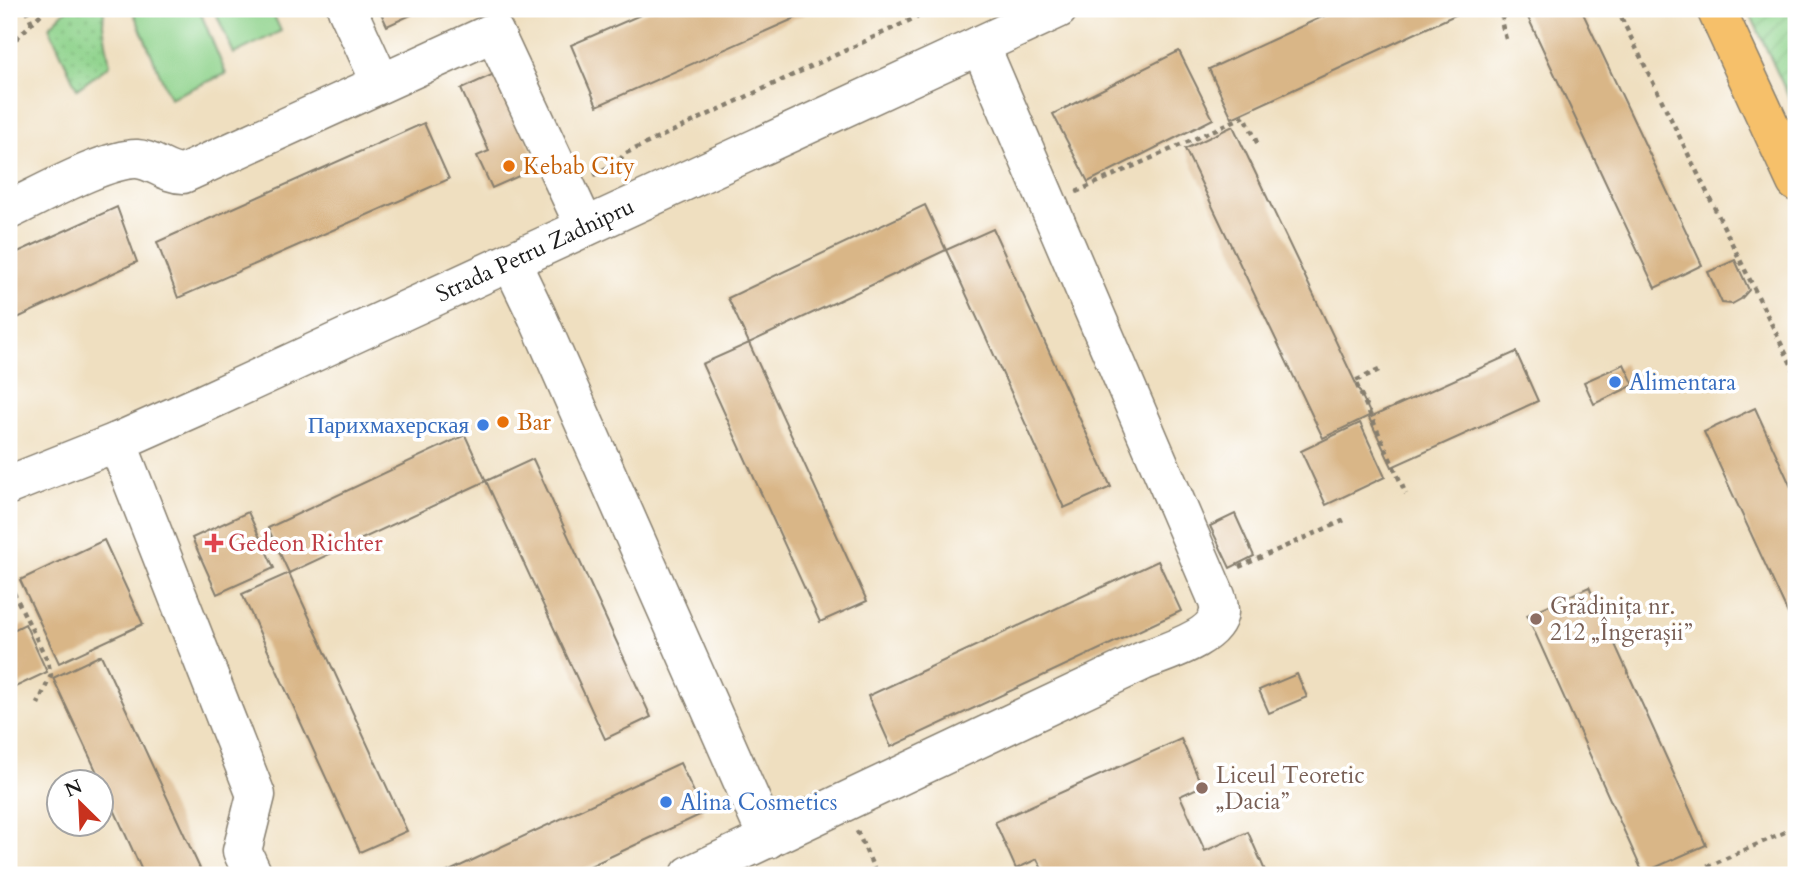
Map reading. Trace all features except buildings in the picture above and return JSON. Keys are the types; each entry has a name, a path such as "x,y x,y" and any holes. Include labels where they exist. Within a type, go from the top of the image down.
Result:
{"main road":[{"path":"1716,9 1796,182"}],"street":[{"path":"347,9 381,83"},
{"name":"Strada Petru Zadnipru","path":"9,485 117,442 1058,9"},
{"path":"9,210 113,162 145,160 172,174 184,174 494,32 585,227"},
{"path":"690,875 1208,632 1216,623 1219,612 1209,580 980,45"},
{"path":"510,262 541,325 768,839"},
{"path":"117,442 256,794 242,851 253,875"}],"path":[{"path":"26,9 32,23"},
{"path":"9,46 46,9"},
{"path":"589,178 617,164 624,154 934,9"},
{"path":"1506,9 1501,21 1506,39"},
{"path":"1617,9 1796,373"},
{"path":"1048,205 1245,116 1259,146"},
{"path":"1379,370 1355,382 1406,494"},
{"path":"1209,580 1347,520"},
{"path":"9,583 48,662 51,674 38,704"},
{"path":"845,802 877,875"},
{"path":"1689,875 1796,827"}],"green space":[{"path":"67,9 104,9 103,25 110,65 77,89 49,27"},
{"path":"132,9 199,9 226,74 170,98"},
{"path":"214,9 271,9 281,31 234,54"},
{"path":"1748,9 1796,9 1796,113"}],"place":[{"name":"Kebab City","path":"509,166"},
{"name":"Alimentara","path":"1615,382"},
{"name":"Bar","path":"503,422"},
{"name":"Парихмахерская","path":"483,425"},
{"name":"Gedeon Richter","path":"214,543"},
{"name":"Grădinița nr. 212 „Îngerașii”","path":"1536,619"},
{"name":"Liceul Teoretic „Dacia”","path":"1202,788"},
{"name":"Alina Cosmetics","path":"666,802"}]}
